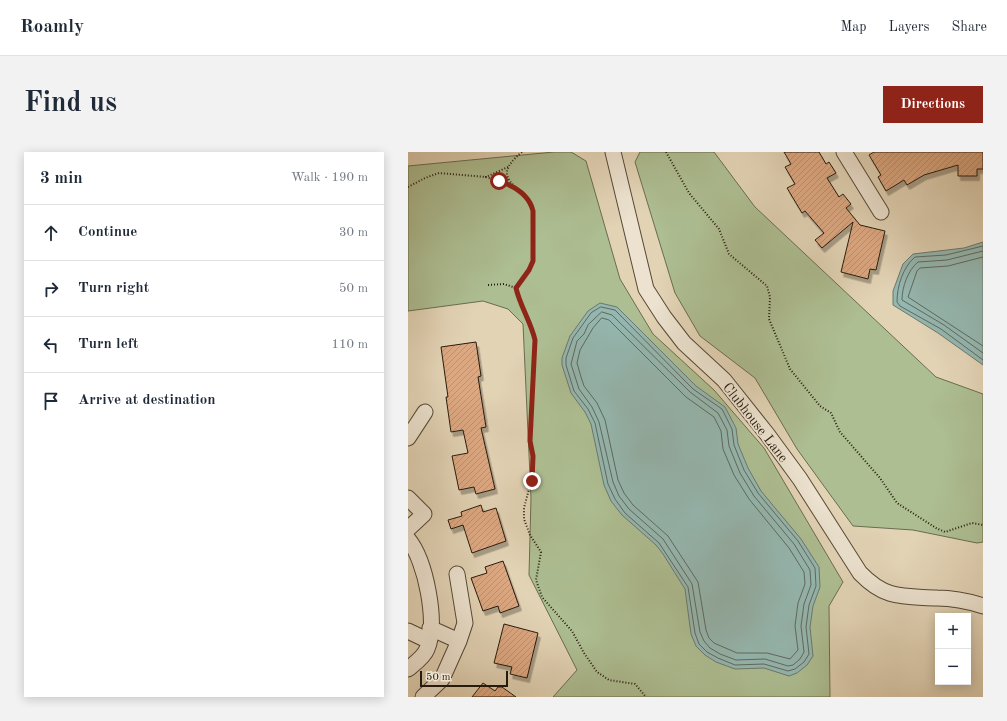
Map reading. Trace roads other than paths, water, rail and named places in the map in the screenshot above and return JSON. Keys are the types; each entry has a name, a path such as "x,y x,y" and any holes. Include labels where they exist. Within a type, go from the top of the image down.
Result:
{"street":[{"name":"Clubhouse Lane","path":"613,152 646,289 664,317 684,343 724,380 767,434 800,479 860,573 873,585 898,596 956,599 983,606"},
{"path":"844,152 881,212"},
{"path":"408,438 425,412"},
{"path":"408,498 424,514 408,529"},
{"path":"408,669 427,650 430,635 430,600 427,586 423,569 410,548"},
{"path":"423,697 442,679 466,623 457,574"},
{"path":"408,631 459,641"}],"water":[{"path":"983,242 983,365 938,333 893,305 893,291 903,264 913,254 964,248"},
{"path":"600,303 617,307 696,386 725,407 736,428 738,444 748,468 761,491 801,539 819,567 820,587 813,606 810,627 813,656 807,665 797,673 789,676 764,668 735,669 716,662 705,655 696,646 691,634 685,589 656,545 622,515 611,501 604,485 591,424 585,412 571,393 562,365 562,358 570,336 588,311"}]}
